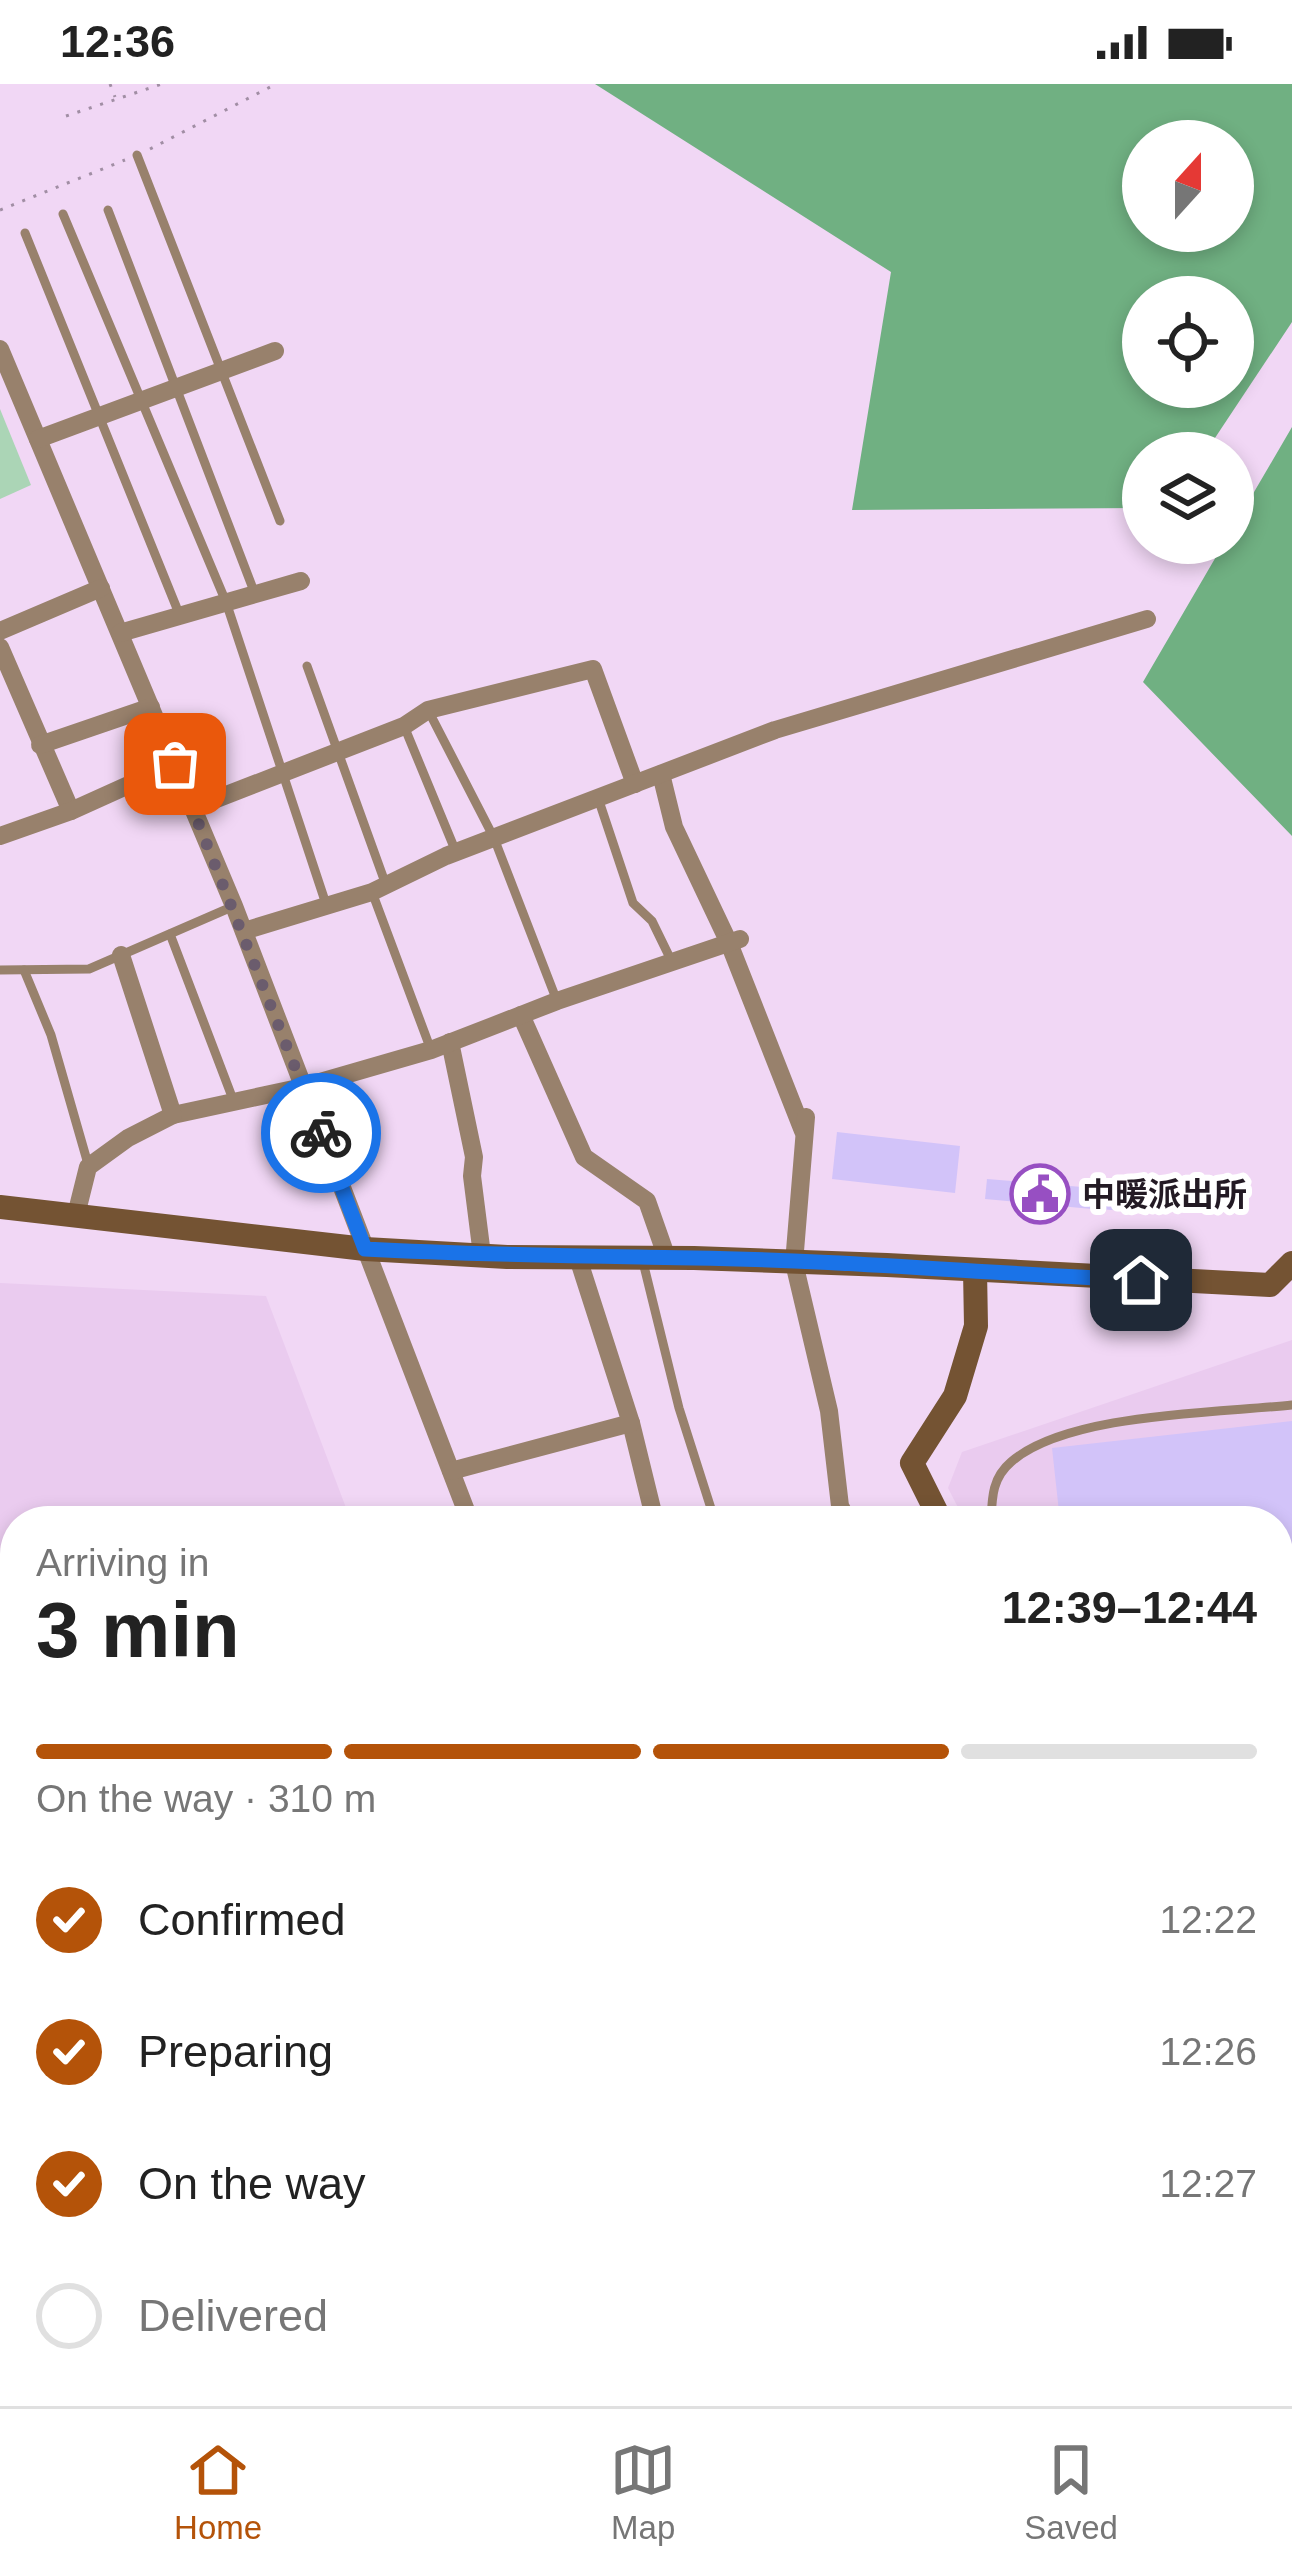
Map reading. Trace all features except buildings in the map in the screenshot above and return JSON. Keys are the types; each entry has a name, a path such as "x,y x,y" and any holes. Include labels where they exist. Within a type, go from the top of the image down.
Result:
{"street":[{"path":"0,349 234,905 464,1506"},
{"path":"38,439 275,351"},
{"path":"120,633 301,581"},
{"path":"0,631 100,588"},
{"path":"244,931 379,888 456,852 775,730 1147,619"},
{"path":"0,647 71,811"},
{"path":"193,808 404,727 428,710 593,669 635,784"},
{"path":"40,745 151,707"},
{"path":"0,836 71,811 175,764"},
{"path":"661,774 674,826 734,941 805,1126 794,1263 829,1412 840,1506"},
{"path":"76,1215 88,1167 173,1114 303,1087 440,1046 734,941"},
{"path":"121,955 173,1114"},
{"path":"521,1015 584,1157 647,1201 654,1257"},
{"path":"440,1046 474,1157 482,1256"},
{"path":"0,1208 365,1249 482,1256 654,1257 1270,1286 1292,1263"},
{"path":"578,1256 631,1423 651,1506"},
{"path":"934,1506 912,1463 956,1396 976,1327 975,1270"},
{"path":"451,1471 631,1423"}],"lane":[{"path":"137,155 280,521"},
{"path":"108,210 255,594"},
{"path":"63,214 226,602 326,906"},
{"path":"25,233 180,616"},
{"path":"307,666 379,888 440,1046"},
{"path":"428,710 494,838 557,1001"},
{"path":"404,727 456,852"},
{"path":"598,798 633,903 652,921 673,962"},
{"path":"0,970 89,969 234,905"},
{"path":"170,934 234,1102"},
{"path":"24,970 51,1035 88,1167"},
{"path":"654,1257 679,1408 710,1506"},
{"path":"992,1506 992,1489 1010,1463 1052,1438 1095,1426 1292,1405"}],"path":[{"path":"110,84 115,99"},
{"path":"66,116 162,84"}],"shaded area":[{"path":"0,1283 266,1296 345,1506 0,1506"},
{"path":"1292,1340 1292,1506 957,1506 948,1488 962,1452"}],"green space":[{"path":"595,84 1292,84 1292,322 1254,379 1254,276 1122,276 1122,408 1235,408 1219,432 1122,432 1122,508 852,510 891,272"},
{"path":"0,409 31,485 0,499"},
{"path":"1292,427 1292,836 1143,682 1212,564 1254,564 1254,492"}],"way so far":[{"path":"175,764 321,1133"}],"place":[{"name":"中暖派出所","path":"1040,1194"}],"route":[{"path":"321,1133 365,1249 507,1257 642,1256 887,1265 1141,1280"}]}
